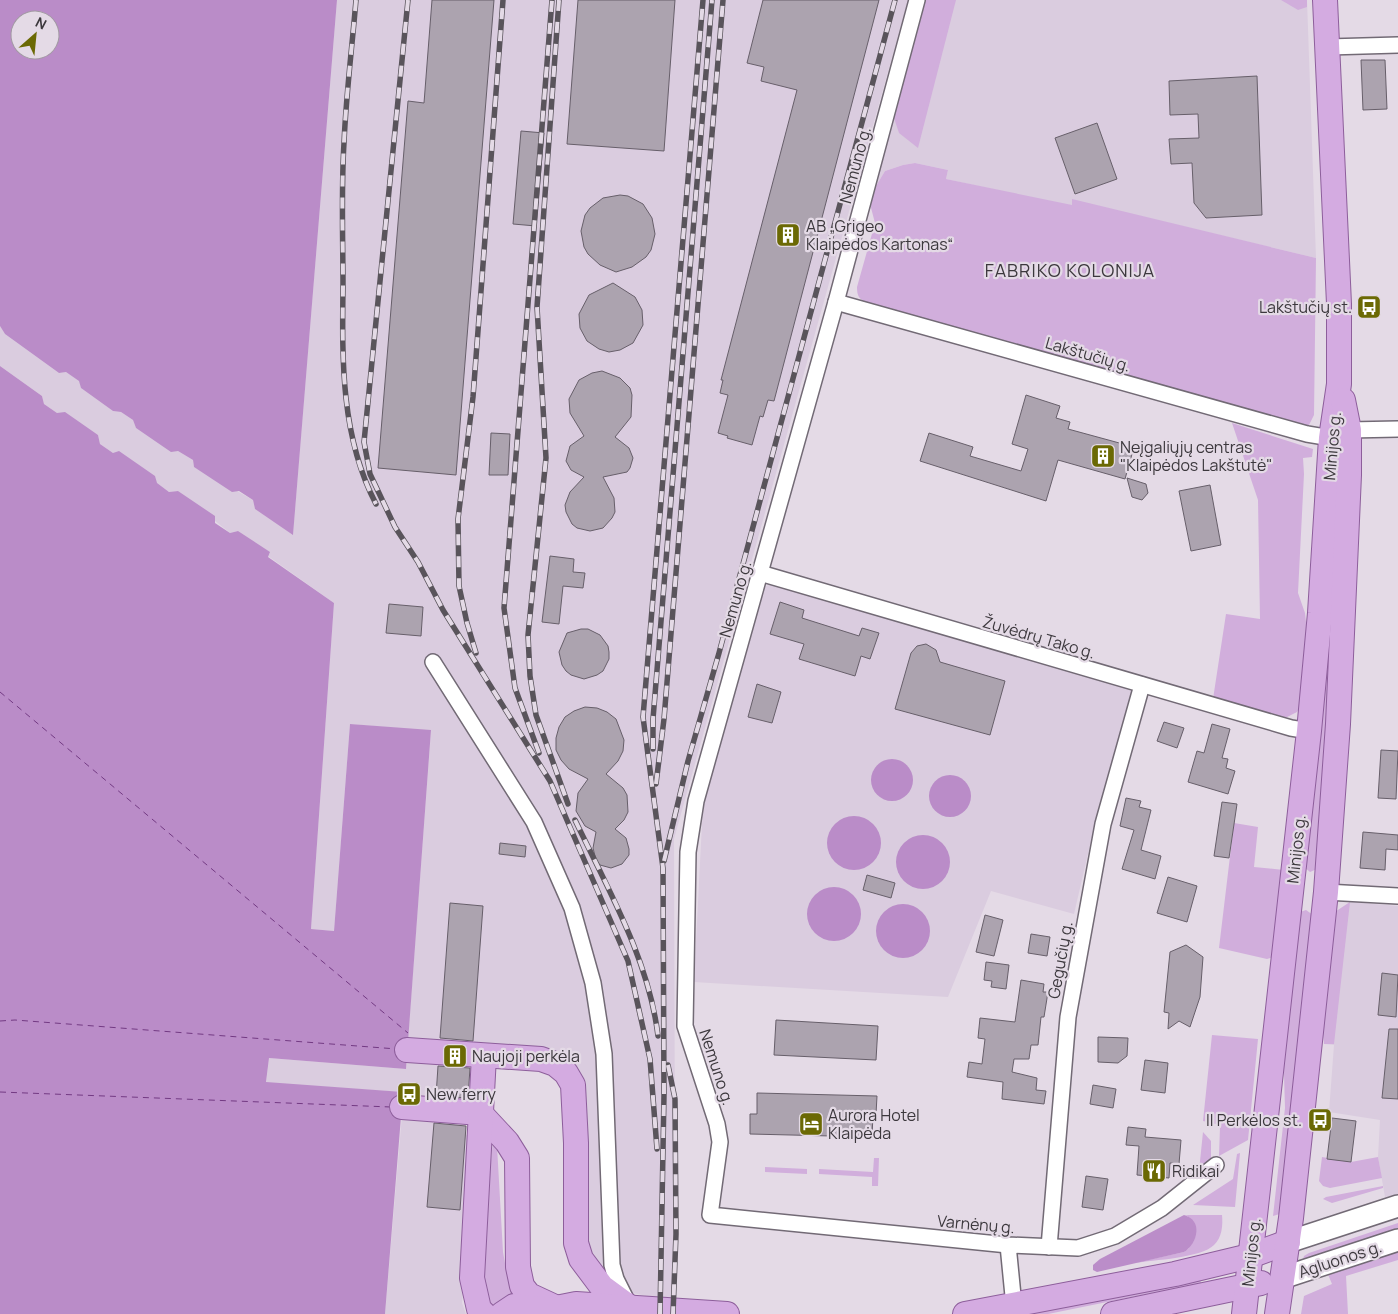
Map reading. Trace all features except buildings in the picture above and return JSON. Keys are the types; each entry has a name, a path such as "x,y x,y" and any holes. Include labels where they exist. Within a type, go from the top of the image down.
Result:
{"main road":[{"name":"Minijos g.","path":"1244,1314 1292,888 1340,434 1339,304 1325,0"},
{"name":"Minijos g.","path":"1277,1314 1288,1242 1326,892 1338,724 1349,476 1340,434"},
{"path":"1292,888 1326,892"},
{"path":"407,1050 541,1060 560,1069 573,1085 576,1143 576,1243 581,1259 602,1287 632,1309"},
{"path":"484,1056 472,1278 479,1309 484,1314"},
{"path":"402,1107 480,1113 498,1131 517,1158 518,1267 522,1286 529,1295 557,1308"},
{"name":"Agluonos g.","path":"1288,1242 1398,1206"},
{"name":"Agluonos g.","path":"1282,1278 1398,1240"},
{"path":"965,1314 1015,1310 1250,1256 1288,1242"},
{"path":"1113,1314 1247,1287 1282,1278"},
{"path":"502,1314 514,1306 546,1310 576,1304 727,1314"}],"street":[{"name":"Nemuno g.","path":"710,1215 720,1142 717,1124 685,1026 688,852 696,800 836,302 917,0"},
{"path":"1328,47 1398,45"},
{"name":"Lakštučių g.","path":"836,302 1298,431 1340,434 1398,429"},
{"name":"Žuvėdrų Tako g.","path":"760,573 1291,728 1309,731"},
{"path":"433,662 534,822 572,908 593,983 604,1054 612,1264 616,1279 632,1309"},
{"name":"Gegučių g.","path":"1049,1247 1068,1017 1073,981 1103,824 1142,685"},
{"path":"1326,892 1398,896"},
{"name":"Varnėnų g.","path":"710,1215 1008,1245 1078,1248 1115,1236 1162,1208 1216,1166"},
{"path":"1008,1245 1015,1310"}],"shaded area":[{"path":"0,0 337,0 293,535 255,509 253,500 239,491 232,492 194,467 193,460 178,451 171,452 136,428 133,420 121,412 113,411 81,388 79,381 66,372 59,373 5,334 0,326"},
{"path":"337,0 908,0 674,839 675,1175 672,1301 632,1293 616,1286 588,1253 581,1085 580,1074 572,1060 548,1049 408,1039 431,731 350,724 334,931 311,929 334,603 268,556 270,553 238,531 230,533 178,491 169,492 100,444 98,435 44,404 42,396 0,366 0,326 5,334 59,373 66,372 80,381 81,388 113,411 121,412 133,420 136,428 171,451 178,451 193,460 194,467 253,500 255,509 293,534"},
{"path":"925,0 1307,0 1316,258 1073,200 1072,206 946,179 948,170 915,163 885,171 873,191"},
{"path":"925,0 956,0 918,148 899,133 893,115"},
{"path":"1281,0 1307,0 1307,7 1298,10"},
{"path":"915,163 948,170 946,179 1072,205 1072,199 1316,258 1314,415 1309,425 1299,426 862,300 858,295 857,287 875,223 870,204 873,191 885,171"},
{"path":"0,366 42,396 44,404 57,413 65,412 98,435 100,444 113,453 119,451 155,476 157,483 169,492 178,491 215,516 215,523 230,533 238,531 270,552 268,557 334,603 311,929 334,931 350,724 431,730 406,1069 269,1058 266,1082 403,1092 385,1314 0,1314"},
{"path":"1232,423 1313,449 1312,457 1303,458 1304,474 1298,593 1305,613 1307,631 1300,706 1297,712 1283,719 1213,699 1226,614 1260,619 1258,500"},
{"path":"1336,483 1330,733 1317,869 1310,872 1303,866"},
{"path":"773,583 1135,690 1093,832 1074,914 991,891 948,997 694,982 702,823 707,784 760,592 766,586"},
{"path":"892,759 907,765 913,780 907,795 892,801 877,795 871,780 877,765"},
{"path":"950,775 965,781 971,796 965,811 950,817 935,811 929,796 935,781"},
{"path":"849,816 859,816 869,820 877,828 881,843 877,858 869,866 859,870 849,870 839,866 831,858 827,848 827,838 831,828 839,820"},
{"path":"1234,823 1258,827 1254,867 1284,870 1274,957 1267,959 1219,948"},
{"path":"918,835 928,835 938,839 946,847 950,862 946,877 938,885 928,889 918,889 908,885 900,877 896,867 896,857 900,847 908,839"},
{"path":"829,887 839,887 849,891 857,899 861,914 857,929 849,937 839,941 829,941 819,937 811,929 807,919 807,909 811,899 819,891"},
{"path":"1350,902 1398,906 1398,1194 1385,1197 1378,1157 1380,1120 1329,1112 1334,1045 1324,1044 1335,912"},
{"path":"1350,902 1334,1044 1324,1044 1322,1024 1335,912"},
{"path":"898,904 908,904 918,908 926,916 930,931 926,946 918,954 908,958 898,958 888,954 880,946 876,936 876,926 880,916 888,908"},
{"path":"1306,910 1313,915 1283,1213 1273,1216 1285,1108 1283,1041 1300,912"},
{"path":"1212,1035 1258,1039 1248,1140 1219,1156 1220,1127 1203,1121"},
{"path":"269,1058 406,1069 407,1059 462,1063 459,1103 403,1099 403,1092 266,1083"},
{"path":"402,1115 445,1119 457,1124 469,1138 474,1158 462,1303 466,1314 385,1314"},
{"path":"1203,1132 1211,1141 1211,1163 1199,1171"},
{"path":"493,1141 497,1146 503,1252 506,1269 513,1280 509,1283 517,1300 493,1306 490,1305 479,1279"},
{"path":"1240,1153 1235,1207 1193,1205 1233,1179 1237,1154"},
{"path":"1322,1157 1351,1162 1378,1157 1382,1178 1330,1188 1323,1186 1319,1181"},
{"path":"874,1158 879,1158 878,1186 872,1186 872,1177 819,1174 819,1169 873,1172"},
{"path":"765,1167 807,1169 807,1174 765,1172"},
{"path":"1383,1186 1383,1188 1332,1203 1323,1199 1326,1197"},
{"path":"1184,1215 1222,1215 1221,1231 1217,1242 1208,1249 1188,1256 1134,1263 1184,1252 1189,1248 1188,1216"},
{"path":"1184,1215 1194,1222 1196,1232 1193,1243 1184,1252 1097,1272 1093,1270 1093,1265 1100,1259"},
{"path":"1398,1223 1398,1232 1302,1262 1304,1256 1309,1253"},
{"path":"1398,1248 1398,1260 1346,1276 1348,1314 1301,1314 1304,1296 1332,1284 1327,1272"},
{"path":"1200,1278 1201,1283 1048,1314 1024,1314"}],"ferry route":[{"path":"0,692 408,1033"},
{"path":"0,1021 15,1020 397,1049"},
{"path":"0,1092 391,1107"}],"railway":[{"path":"356,0 343,161 344,371 346,398 356,452 364,478 376,504"},
{"path":"408,0 364,442 370,474 395,527 418,562 443,610 550,781 628,961 650,1059 657,1149"},
{"path":"476,653 459,586 458,519 473,397 503,0"},
{"path":"539,753 515,688 504,608 552,0"},
{"path":"559,0 537,307 546,458 528,635 530,676 536,715 568,804"},
{"path":"660,1314 664,1095 663,868 643,717 703,0"},
{"path":"653,749 653,719 712,0"},
{"path":"656,784 664,719 723,0"},
{"path":"664,861 688,761 719,653 895,0"},
{"path":"575,820 626,925 646,980 658,1036"},
{"path":"668,1065 675,1099 676,1234 673,1314"}],"place":[{"name":"AB „Grigeo Klaipėdos Kartonas“","path":"788,235"},
{"name":"Lakštučių st.","path":"1369,307"},
{"name":"Neįgaliųjų centras \"Klaipėdos Lakštutė\"","path":"1103,456"},
{"name":"Naujoji perkėla","path":"455,1056"},
{"name":"New ferry","path":"409,1094"},
{"name":"II Perkėlos st.","path":"1320,1120"},
{"name":"Aurora Hotel Klaipėda","path":"811,1124"},
{"name":"Ridikai","path":"1154,1171"}],"district":[{"name":"FABRIKO KOLONIJA","path":"1070,270"}]}
